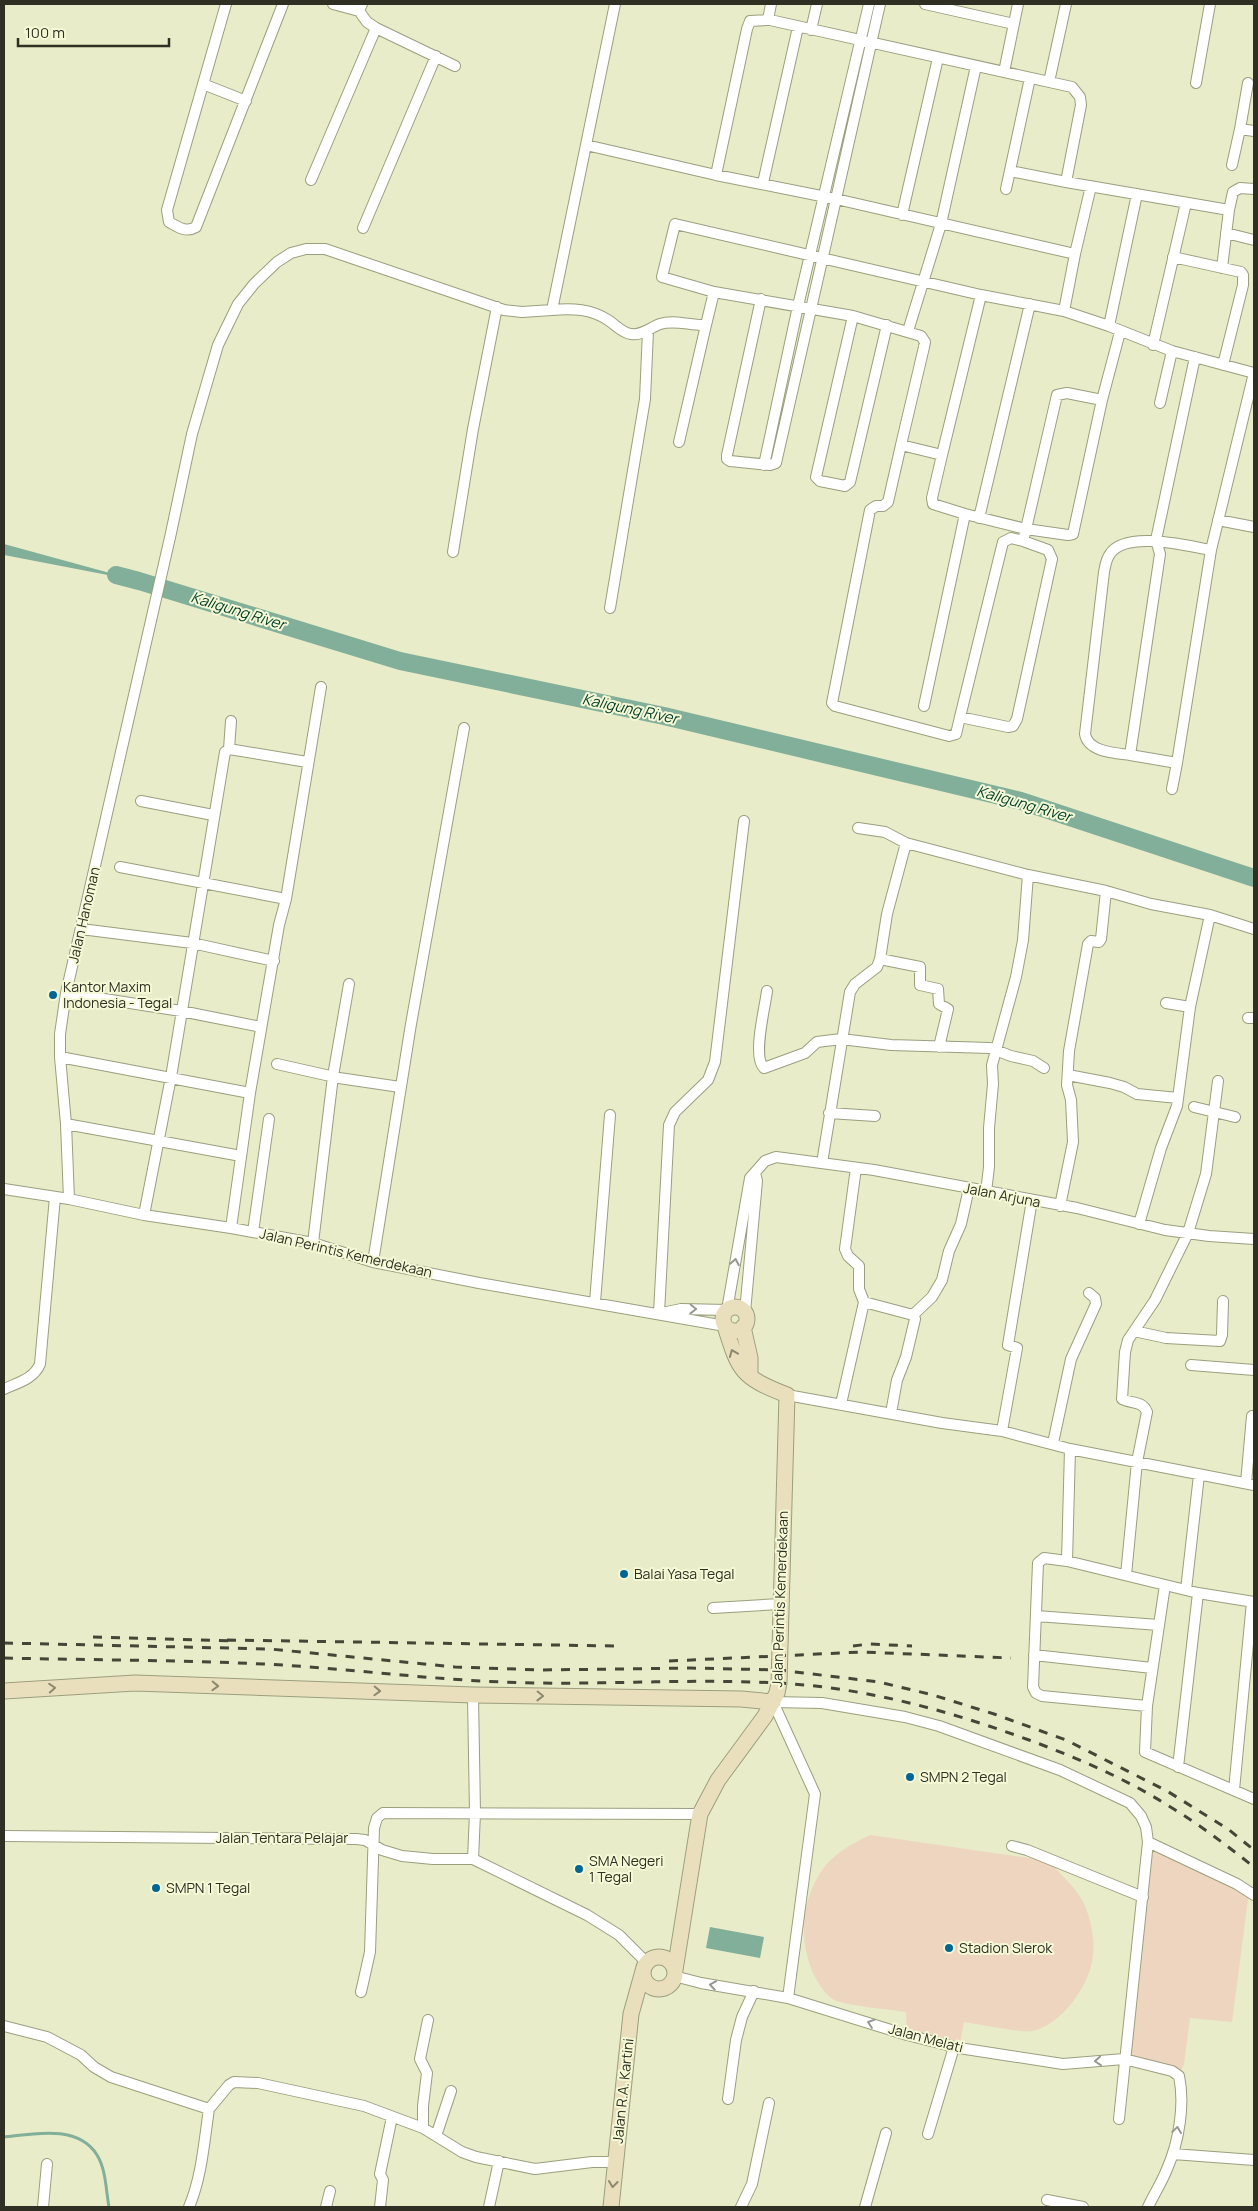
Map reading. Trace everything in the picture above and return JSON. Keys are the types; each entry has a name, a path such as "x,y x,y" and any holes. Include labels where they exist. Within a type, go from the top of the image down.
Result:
{"street":[{"path":"226,4 167,210 169,222 183,230 192,230 196,226 283,4"},
{"path":"333,4 360,8 367,22 376,28 455,66"},
{"path":"552,310 615,4"},
{"path":"768,20 771,4"},
{"path":"812,30 818,4"},
{"path":"764,465 809,256 869,4"},
{"path":"760,299 727,459 764,465 776,463 809,308 848,151 880,4"},
{"path":"925,4 1014,24"},
{"path":"1004,72 1018,4"},
{"path":"1049,82 1066,4"},
{"path":"1196,83 1210,4"},
{"path":"716,175 747,29 750,22 768,20 1072,87 1080,97 1081,105 1066,182"},
{"path":"763,183 798,27"},
{"path":"311,180 376,28"},
{"path":"362,228 436,56"},
{"path":"902,215 938,58"},
{"path":"908,331 941,224 976,66"},
{"path":"1006,189 1030,78"},
{"path":"1232,165 1248,83"},
{"path":"203,84 246,100"},
{"path":"1240,128 1254,131"},
{"path":"586,145 716,175 836,199 1075,254"},
{"path":"835,148 848,151"},
{"path":"1010,171 1228,210"},
{"path":"1064,310 1091,186"},
{"path":"1222,268 1228,210 1233,192 1240,188 1254,189"},
{"path":"1109,326 1137,194"},
{"path":"1154,345 1186,203"},
{"path":"960,717 1008,727 1013,726 1017,719 1052,559 1048,550 1012,538 1003,542 960,717 957,732 954,736 835,706 832,703 870,510 888,502 925,342 921,336 908,331 853,316 714,292 662,277 675,224 822,259 923,280 981,295 1064,310 1172,352 1254,373 1211,550 1172,789"},
{"path":"1226,233 1254,240"},
{"name":"Jalan Hanoman","path":"69,1199 66,1124 60,1057 60,1034 66,993 168,549 192,434 218,345 238,304 254,284 277,262 291,253 306,249 325,249 497,307 522,312 582,310 596,313 625,332 633,335 648,331"},
{"path":"1173,257 1241,272 1243,275 1243,285 1223,364"},
{"path":"679,442 714,292"},
{"path":"981,295 932,498 933,504 979,518 1026,530 1068,535 1074,532 1102,400 1120,332"},
{"path":"979,518 1030,304"},
{"path":"453,552 473,430 497,307"},
{"path":"853,316 816,477 820,481 845,486 850,482 887,325"},
{"path":"610,608 645,399 648,331 659,324 671,322 706,325"},
{"path":"1160,403 1172,352"},
{"path":"1130,755 1160,554 1156,540 1196,357"},
{"path":"1023,541 1057,396 1066,393 1102,400"},
{"path":"901,445 942,455"},
{"path":"924,706 965,514"},
{"path":"1218,520 1254,527"},
{"path":"1176,763 1112,753 1091,746 1086,739 1090,678 1104,572 1109,555 1116,548 1125,544 1156,540 1211,550"},
{"path":"231,1228 250,1093 286,899 307,762 321,687"},
{"path":"144,1215 171,1077 213,815 225,752 229,749 231,720"},
{"path":"373,1262 400,1087 464,728"},
{"path":"229,749 307,762"},
{"path":"141,801 213,815"},
{"path":"659,1313 669,1125 675,1112 708,1080 715,1062 744,821"},
{"path":"858,828 885,832 906,843 1028,875 1106,891 1151,904 1210,915 1254,929"},
{"path":"822,1162 850,992 854,984 876,966 880,959 887,914 906,843"},
{"path":"120,867 286,899"},
{"path":"986,1192 990,1167 992,1065 1016,977 1023,940 1028,875"},
{"path":"1060,1206 1073,1142 1068,1075 1070,1043 1088,944 1091,941 1098,942 1101,939 1106,891"},
{"path":"1139,1224 1161,1148 1175,1116 1190,1007 1210,915"},
{"path":"81,929 192,943 274,960"},
{"path":"880,959 920,967 920,985 938,989 939,1004 948,1009 939,1047"},
{"path":"313,1243 332,1076 349,984"},
{"path":"767,992 759,1040 760,1065 764,1068 805,1053 817,1042 841,1039 892,1045 996,1050 1033,1061 1044,1068"},
{"path":"66,993 181,1011 261,1028"},
{"path":"1166,1003 1190,1007"},
{"path":"60,1057 250,1093"},
{"path":"277,1064 332,1076 400,1087"},
{"path":"1068,1075 1110,1083 1124,1087 1137,1094 1178,1098"},
{"path":"1126,1575 1138,1462 1147,1412 1139,1403 1122,1399 1125,1352 1128,1340 1155,1300 1188,1233 1206,1174 1218,1081"},
{"path":"1194,1107 1235,1117"},
{"path":"829,1113 875,1116"},
{"path":"595,1302 610,1115"},
{"path":"253,1232 269,1119"},
{"path":"66,1124 241,1156"},
{"name":"Jalan Arjuna","path":"755,1173 765,1161 776,1156 822,1162 1077,1208 1139,1224 1188,1233 1254,1239"},
{"path":"841,1404 864,1302 859,1289 859,1266 848,1256 845,1249 856,1168"},
{"path":"750,1376 750,1358 743,1327 747,1321 745,1312 757,1180 755,1173 750,1178 727,1310 723,1319 734,1358 740,1368 750,1376 766,1388 787,1395 1002,1431 1070,1449 1250,1484 1252,1416"},
{"path":"913,1315 932,1298 942,1280 949,1251 961,1224 969,1188"},
{"name":"Jalan Perintis Kemerdekaan","path":"4,1190 69,1199 144,1215 313,1243 373,1262 479,1283 659,1313 685,1320 725,1326 732,1330 743,1327"},
{"path":"4,1389 28,1379 38,1370 40,1364 55,1198"},
{"path":"1002,1431 1017,1348 1008,1346 1032,1200"},
{"path":"1053,1443 1071,1359 1096,1304 1095,1298 1089,1293"},
{"path":"1134,1331 1166,1338 1220,1341 1222,1335 1222,1300"},
{"path":"864,1302 913,1315"},
{"name":"Jalan Perintis Kemerdekaan","path":"659,1313 681,1309 727,1310 738,1307 745,1312"},
{"path":"891,1413 897,1380 915,1326 913,1315"},
{"path":"1191,1365 1254,1370"},
{"name":"Jalan Perintis Kemerdekaan","path":"674,1973 683,1928 700,1814 718,1780 766,1716 777,1693 779,1683 787,1395"},
{"path":"1067,1561 1070,1449"},
{"path":"1186,1590 1200,1474"},
{"path":"1147,1706 1042,1696 1036,1693 1033,1687 1038,1563 1044,1558 1067,1561 1198,1593 1253,1602 1234,1790"},
{"path":"1164,1585 1147,1706 1145,1752 1254,1799"},
{"path":"1178,1767 1198,1593"},
{"path":"714,1608 780,1604"},
{"path":"1036,1616 1159,1625"},
{"path":"1034,1655 1152,1668"},
{"path":"4,1692 135,1683 473,1695 741,1699 822,1703 905,1717 939,1726 1060,1770 1130,1803 1144,1822 1148,1842 1119,2119"},
{"path":"473,1695 475,1813 473,1858"},
{"path":"773,1702 815,1794 788,1998"},
{"path":"362,1992 370,1952 374,1844 377,1818 383,1813 700,1814"},
{"name":"Jalan Tentara Pelajar","path":"4,1836 356,1839 374,1844 382,1850 402,1856 432,1859 473,1858 586,1915 618,1935 646,1964"},
{"path":"1148,1842 1237,1884 1254,1895"},
{"path":"1012,1846 1027,1850 1142,1896"},
{"path":"646,1964 668,1950 683,1928"},
{"path":"631,2014 645,1998 669,1985 674,1973 670,1961 666,1958 655,1957 646,1964 643,1977 649,1986 660,1989"},
{"name":"Jalan R.A. Kartini","path":"610,2207 631,2014 646,1964"},
{"name":"Jalan Melati","path":"674,1973 701,1983 788,1998 907,2035 954,2047 1063,2064 1124,2059 1172,2071 1179,2076 1182,2091 1173,2154"},
{"path":"728,2099 736,2040 742,2017 754,1991"},
{"path":"423,2128 423,2106 427,2073 420,2059 428,2020"},
{"path":"4,2026 46,2037 81,2055 94,2067 111,2077 209,2109"},
{"path":"928,2134 954,2047"},
{"path":"190,2207 197,2185 209,2109 228,2085 241,2081 342,2099 423,2128 462,2152 499,2161 540,2169 592,2162 615,2162"},
{"path":"436,2136 451,2091"},
{"path":"740,2207 752,2184 769,2103"},
{"path":"380,2207 383,2180 380,2174 392,2116"},
{"path":"865,2207 886,2133"},
{"path":"1148,2207 1173,2154 1254,2160"},
{"path":"489,2207 499,2161"},
{"path":"43,2207 48,2164"},
{"path":"326,2207 330,2191"},
{"path":"1047,2200 1083,2207"}],"shaded area":[{"path":"4,544 139,581 4,555"},
{"name":"Stadion Slerok","path":"870,1835 1050,1861 1082,1900 1092,1930 1093,1955 1091,1966 1087,1978 1073,2002 1053,2021 1032,2031 1009,2030 964,2022 959,2048 907,2035 906,2012 848,2004 831,1998 819,1984 809,1963 804,1934 804,1919 807,1905 811,1891 826,1865 841,1851"},
{"path":"1148,1842 1249,1892 1232,2022 1190,2018 1184,2064 1179,2076 1124,2059"},
{"path":"710,1927 764,1937 760,1958 706,1948"}],"waterway":[{"name":"Kaligung River","path":"116,575 400,661 664,716 1021,801 1254,878"},
{"path":"4,2137 54,2133 79,2139 89,2145 97,2155 102,2167 109,2207"}],"railway":[{"path":"93,1637 233,1641"},
{"path":"227,1640 617,1646"},
{"path":"4,1643 270,1649 455,1667 542,1670 690,1668 779,1670 879,1682 933,1695 994,1714 1066,1740 1167,1791 1228,1829 1254,1850"},
{"path":"853,1646 869,1644 912,1646"},
{"path":"669,1661 862,1652 1011,1658"},
{"path":"4,1658 264,1664 503,1682 742,1682 808,1685 841,1689 904,1702 967,1719 1029,1740 1081,1761 1115,1776 1176,1810 1254,1867"}],"place":[{"name":"Kantor Maxim Indonesia - Tegal","path":"53,995"},
{"name":"Balai Yasa Tegal","path":"624,1574"},
{"name":"SMPN 2 Tegal","path":"910,1777"},
{"name":"SMA Negeri 1 Tegal","path":"579,1869"},
{"name":"SMPN 1 Tegal","path":"156,1888"},
{"name":"Stadion Slerok","path":"949,1948"}]}
